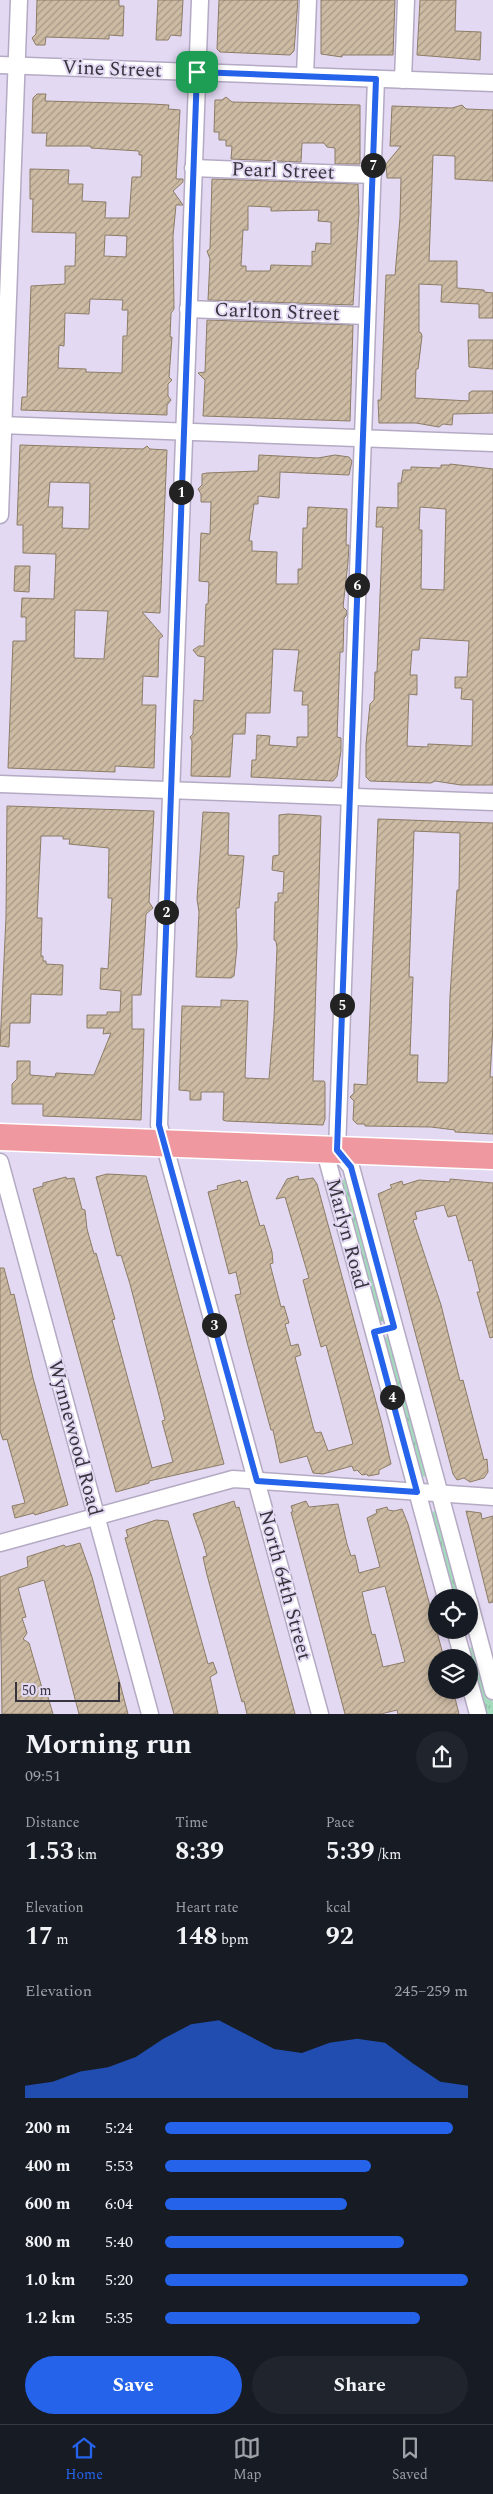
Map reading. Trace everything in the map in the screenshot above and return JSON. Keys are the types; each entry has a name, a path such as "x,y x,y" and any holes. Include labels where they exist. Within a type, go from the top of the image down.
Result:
{"main road":[{"path":"0,1137 493,1156"}],"street":[{"path":"0,515 19,0"},
{"name":"North 64th Street","path":"200,0 159,1125 320,1714"},
{"path":"305,76 308,0"},
{"path":"403,80 406,0"},
{"name":"Vine Street","path":"0,65 493,83"},
{"path":"337,1150 376,79"},
{"name":"Pearl Street","path":"193,168 373,175"},
{"name":"Carlton Street","path":"188,309 367,316"},
{"path":"2,425 493,443"},
{"path":"0,784 493,802"},
{"name":"Marlyn Road","path":"444,1589 328,1163 337,1150 351,1167 465,1589"},
{"name":"Wynnewood Road","path":"0,1162 150,1714"},
{"path":"374,1332 394,1327"},
{"path":"0,1543 233,1479 493,1497"},
{"name":"Marlyn Road","path":"478,1634 493,1691"},
{"path":"459,1644 479,1638"},
{"path":"474,1699 478,1714"}],"green space":[{"path":"347,1179 386,1320 384,1322 378,1321 340,1183"},
{"path":"389,1335 429,1476 420,1477 383,1339"},
{"path":"437,1511 461,1589 449,1589 430,1515"},
{"path":"478,1650 493,1703 493,1714 483,1714 478,1695"}],"building":[{"path":"37,0 119,0 119,6 124,6 123,36 109,35 109,39 46,37 45,45 36,45 32,38 36,34"},
{"path":"158,0 183,0 181,36 171,35 168,40 156,40"},
{"path":"219,0 298,0 294,51 290,55 220,52 217,49"},
{"path":"321,0 395,0 393,55 342,55 342,57 321,54"},
{"path":"420,0 456,0 455,31 481,32 480,60 417,55"},
{"path":"37,94 46,94 45,101 169,105 168,109 180,110 176,179 183,179 183,182 173,191 183,205 176,205 173,236 174,309 171,313 170,337 172,337 169,377 172,380 168,384 168,396 171,400 167,405 167,415 21,410 22,397 27,397 31,286 65,284 65,266 75,266 76,233 32,232 33,199 30,199 30,169 69,170 68,184 83,184 82,201 106,202 105,218 129,218 132,177 141,177 142,155 139,155 139,151 91,148 91,146 46,146 47,133 32,133 33,98","holes":["105,235 127,236 126,257 104,256","90,299 123,300 122,310 128,310 127,336 123,336 122,373 86,372 86,369 58,368 59,345 64,346 65,313 89,314"]},
{"path":"226,97 232,102 360,105 360,164 335,164 335,148 327,147 324,143 302,143 301,162 231,159 232,146 226,146 226,140 219,140 219,132 214,132 215,100 222,100"},
{"path":"462,105 466,109 493,110 493,181 455,179 455,156 433,155 429,261 457,261 457,288 484,290 484,292 493,293 493,318 479,318 479,304 441,302 442,285 419,284 419,332 422,336 418,369 416,369 415,398 469,401 469,393 472,391 493,391 493,413 453,414 452,425 443,424 439,427 416,423 379,423 378,400 381,400 386,275 395,275 400,218 401,178 387,178 386,164 401,146 390,146 392,106 452,108"},
{"path":"212,179 358,184 359,212 353,305 208,300 210,259 207,251 210,249","holes":["248,206 271,207 271,211 319,210 318,221 331,222 331,244 316,243 315,252 312,251 312,266 271,265 270,271 246,271 246,266 241,266 243,230 248,230"]},
{"path":"207,320 353,325 350,421 203,416 205,380 198,373 205,372"},
{"path":"468,340 493,340 493,369 469,367"},
{"path":"20,445 143,449 147,446 150,449 167,450 160,613 142,612 163,636 159,639 158,677 143,676 142,705 156,705 154,768 115,766 115,772 8,768 13,641 26,641 26,617 21,617 22,598 54,599 56,554 23,553 23,525 17,525","holes":["50,482 90,483 89,529 62,528 63,507 48,507","75,610 108,611 104,659 74,658"]},
{"path":"259,455 318,458 335,455 349,457 352,461 349,475 280,472 279,498 258,496 258,504 254,504 249,541 252,541 252,551 277,552 276,584 298,584 298,569 302,569 303,528 307,528 308,507 347,509 346,545 349,545 343,607 347,611 344,618 343,652 340,652 337,737 341,738 341,751 337,776 333,781 251,777 252,760 256,760 257,735 270,736 269,745 297,747 297,737 308,737 308,705 302,705 303,691 294,691 299,650 273,649 270,713 246,713 245,734 233,734 230,777 191,776 192,741 190,737 193,734 194,700 203,701 205,657 198,656 193,650 199,646 204,646 209,582 199,581 201,533 210,534 211,502 201,502 201,494 198,489 202,485 202,474 258,471"},
{"path":"441,465 493,469 493,785 461,785 435,781 431,783 370,781 366,777 366,744 370,704 374,700 375,672 377,672 383,527 376,527 377,507 398,508 398,483 401,483 403,470 411,470 411,467 441,468","holes":["420,507 446,509 444,590 421,589 422,530 419,530","420,638 469,641 467,677 455,677 455,688 462,688 461,699 473,700 472,746 428,744 428,747 407,746 409,694 417,695 417,675 410,675 412,650 419,650"]},
{"path":"15,566 30,566 29,592 14,591"},
{"path":"7,806 154,811 149,902 153,908 146,914 141,995 132,995 132,1029 144,1029 141,1120 43,1116 43,1104 12,1104 12,1084 17,1079 17,1061 30,1061 30,1075 55,1077 56,1073 94,1075 111,1033 103,1034 104,1028 87,1028 87,1015 107,1015 107,1012 120,1012 121,991 100,989 101,968 108,969 112,898 108,898 109,848 69,844 70,839 63,839 63,836 41,836 37,918 42,918 41,956 43,956 43,961 46,961 46,964 63,965 62,995 31,994 30,1023 10,1023 9,1047 0,1046 6,917"},
{"path":"203,812 229,813 228,855 244,856 239,908 236,908 237,947 234,976 231,978 196,977 199,912 197,899"},
{"path":"279,815 321,816 313,1081 324,1081 325,1083 325,1119 323,1125 226,1121 223,1120 224,1092 201,1092 201,1100 190,1100 190,1091 179,1090 182,1006 221,1007 221,1000 248,1001 245,1078 269,1079 277,948 276,941 274,940 275,902 278,902 278,893 283,893 284,872 272,870 273,856 279,855"},
{"path":"378,819 493,823 493,1027 490,1077 493,1077 493,1134 455,1132 455,1130 431,1127 365,1126 365,1124 357,1124 353,1120 354,1101 350,1097 354,1093 354,1084 367,1085","holes":["414,831 460,833 459,890 457,890 450,996 448,1081 446,1083 417,1082 418,1055 410,1055 413,977 409,977"]},
{"path":"107,1174 146,1176 224,1464 149,1481 149,1483 116,1492 33,1189 43,1186 43,1183 66,1177 67,1179 74,1178 82,1209 85,1210 87,1229 94,1254 96,1253 115,1319 112,1320 152,1468 173,1462 162,1421 165,1420 161,1403 130,1284 121,1255 117,1256 96,1177"},
{"path":"298,1176 299,1180 313,1178 317,1184 382,1424 391,1464 379,1470 379,1474 362,1475 357,1470 354,1471 352,1466 323,1474 313,1473 307,1456 280,1463 273,1430 271,1430 248,1346 235,1295 241,1294 236,1272 229,1274 208,1192 218,1189 217,1186 240,1180 241,1183 247,1181 260,1226 264,1225 272,1252 273,1263 270,1264 281,1307 284,1306 289,1323 285,1324 291,1346 298,1344 301,1355 295,1357 314,1430 316,1433 321,1432 328,1451 353,1444 326,1345 321,1347 303,1280 309,1278 285,1197 276,1199 287,1179"},
{"path":"450,1179 493,1183 493,1337 490,1338 477,1292 480,1292 472,1260 469,1261 456,1215 448,1217 444,1205 415,1212 417,1219 413,1220 441,1305 460,1381 463,1380 484,1460 487,1459 488,1472 484,1478 470,1482 464,1478 457,1480 453,1474 378,1194 392,1188 390,1185 402,1181 403,1185 419,1180 450,1182"},
{"path":"0,1268 4,1268 11,1295 14,1294 33,1378 68,1505 35,1515 34,1513 15,1518 12,1506 25,1503 7,1439 3,1440 0,1431"},
{"path":"234,1501 236,1508 239,1507 295,1714 247,1714 244,1701 242,1702 207,1575 203,1557 207,1556 193,1514"},
{"path":"306,1501 309,1507 338,1504 347,1544 351,1556 355,1555 359,1573 380,1567 367,1518 377,1513 376,1510 387,1507 388,1510 394,1511 402,1509 408,1524 428,1598 428,1639 439,1639 442,1649 428,1649 428,1699 455,1699 459,1714 398,1714 397,1710 381,1714 345,1714 291,1512 293,1512 291,1506","holes":["385,1586 405,1662 383,1667 375,1634 372,1635 362,1592"]},
{"path":"466,1511 481,1513 482,1519 493,1516 493,1602 489,1603"},
{"path":"156,1520 168,1521 208,1664 213,1662 217,1673 210,1677 218,1714 174,1714 125,1538 128,1537 126,1530"},
{"path":"80,1543 92,1577 128,1714 79,1714 44,1580 18,1588 26,1617 22,1618 27,1633 23,1639 29,1643 42,1688 45,1687 53,1714 2,1714 0,1577 28,1567 27,1557 64,1545 66,1547"}],"route":[{"path":"197,72 376,79 337,1150 351,1167 394,1327 374,1332 417,1492 257,1481 159,1125 197,72"}]}
